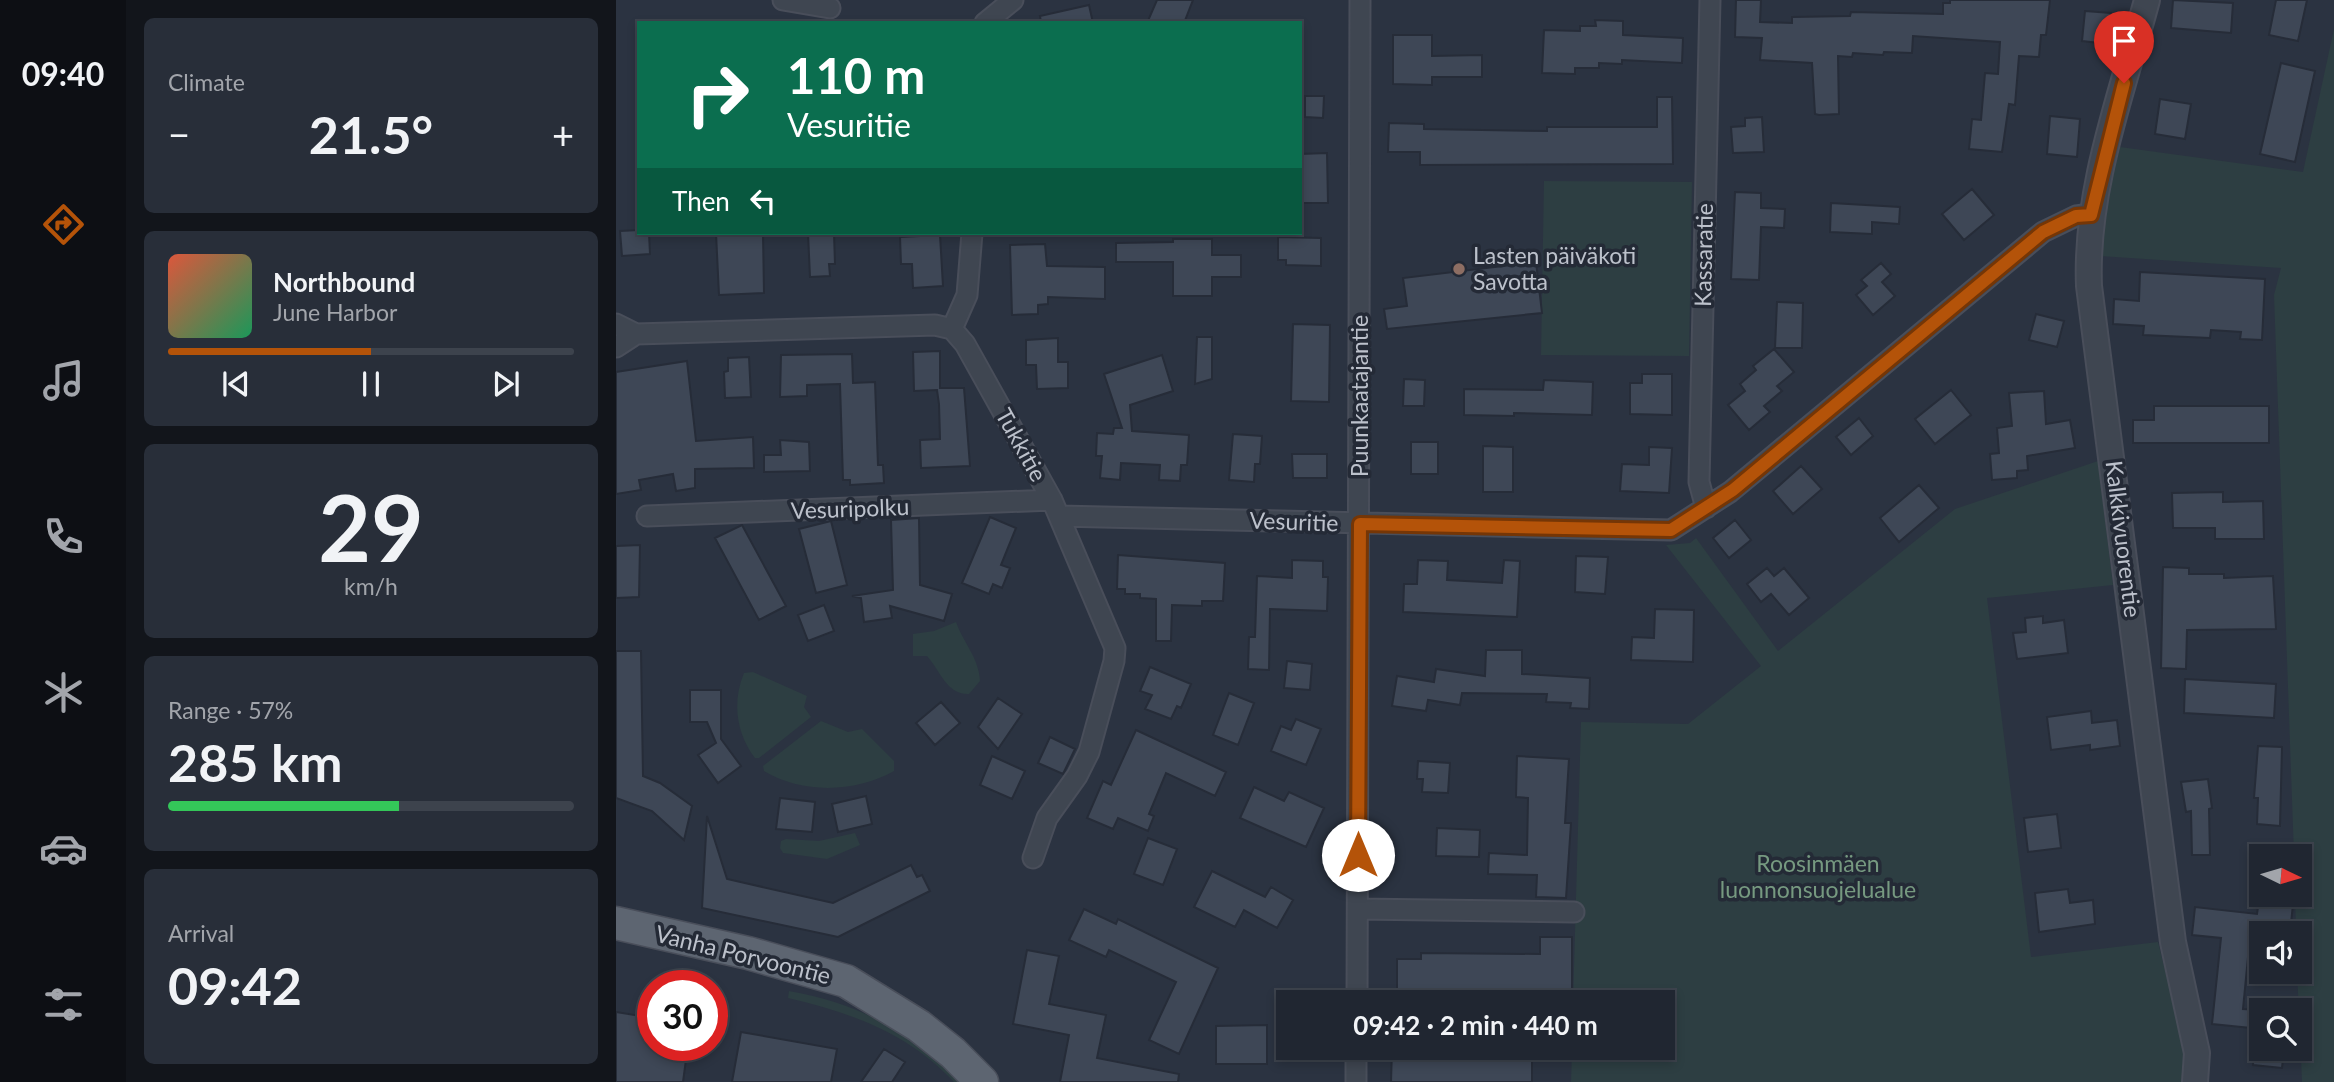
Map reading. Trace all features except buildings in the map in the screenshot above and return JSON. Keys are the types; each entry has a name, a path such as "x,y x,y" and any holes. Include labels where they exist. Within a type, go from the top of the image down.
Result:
{"main road":[{"name":"Vanha Porvoontie","path":"616,923 796,965 846,981 866,996 919,1026 953,1053 982,1082"},
{"name":"Vanha Porvoontie","path":"616,947 650,952 841,996 866,996"}],"street":[{"path":"783,0 832,10"},
{"path":"987,21 1013,0"},
{"name":"Puunkaatajantie","path":"1357,990 1360,0"},
{"name":"Kassaratie","path":"1706,508 1699,482 1710,0"},
{"name":"Kalkkivuorentie","path":"2147,0 2091,215 2087,246 2089,286 2173,942 2197,1053 2195,1082"},
{"name":"Vesuritie","path":"1056,508 1360,524 1671,530 1706,508 2043,232 2076,216 2091,215"},
{"path":"616,324 636,334 935,325 952,329 967,295 972,235"},
{"name":"Tukkitie","path":"952,329 965,344 1056,508 1115,648 1114,662 1088,752 1077,776 1047,818 1033,858"},
{"path":"616,347 636,334"},
{"name":"Vesuripolku","path":"647,516 1056,508"},
{"path":"1358,909 1574,912"},
{"path":"1356,1060 1356,1082"}],"green space":[{"path":"2334,29 2334,1082 2302,1082 2301,1061 2312,1061 2312,998 2298,998 2298,984 2312,984 2312,921 2296,921 2295,907 2312,907 2312,844 2294,844 2274,295 2281,268 2100,256 2106,200 2120,147 2303,172"},
{"path":"1544,181 1692,182 1689,356 1541,355"},
{"name":"Roosinmäen luonnonsuojelualue","path":"2098,461 2113,585 1987,598 2031,957 2158,942 2184,1046 2182,1082 1571,1082 1572,1060 1675,1060 1675,990 1573,990 1581,722 1688,724 1761,666 1666,545 1690,543 1696,538 1778,651 1955,509"},
{"path":"956,622 979,673 980,681 969,694 950,687 927,656 913,656 913,634 934,631"},
{"path":"753,672 807,696 804,707 811,717 759,758 755,758 744,738 737,706 744,673"},
{"path":"821,721 848,732 862,729 894,761 894,771 863,784 829,788 795,784 764,771 763,766"},
{"path":"855,833 860,845 827,859 783,853 780,848 781,841 786,839 819,841"},
{"path":"789,991 842,1005 884,1023 964,1082 954,1082 918,1050 878,1027 857,1018 788,998"}],"place":[{"name":"Lasten päiväkoti Savotta","path":"1459,269"}],"route":[{"path":"1358,855 1360,524 1671,530 1691,520 1733,490 2043,232 2076,216 2091,215 2124,83"}]}
